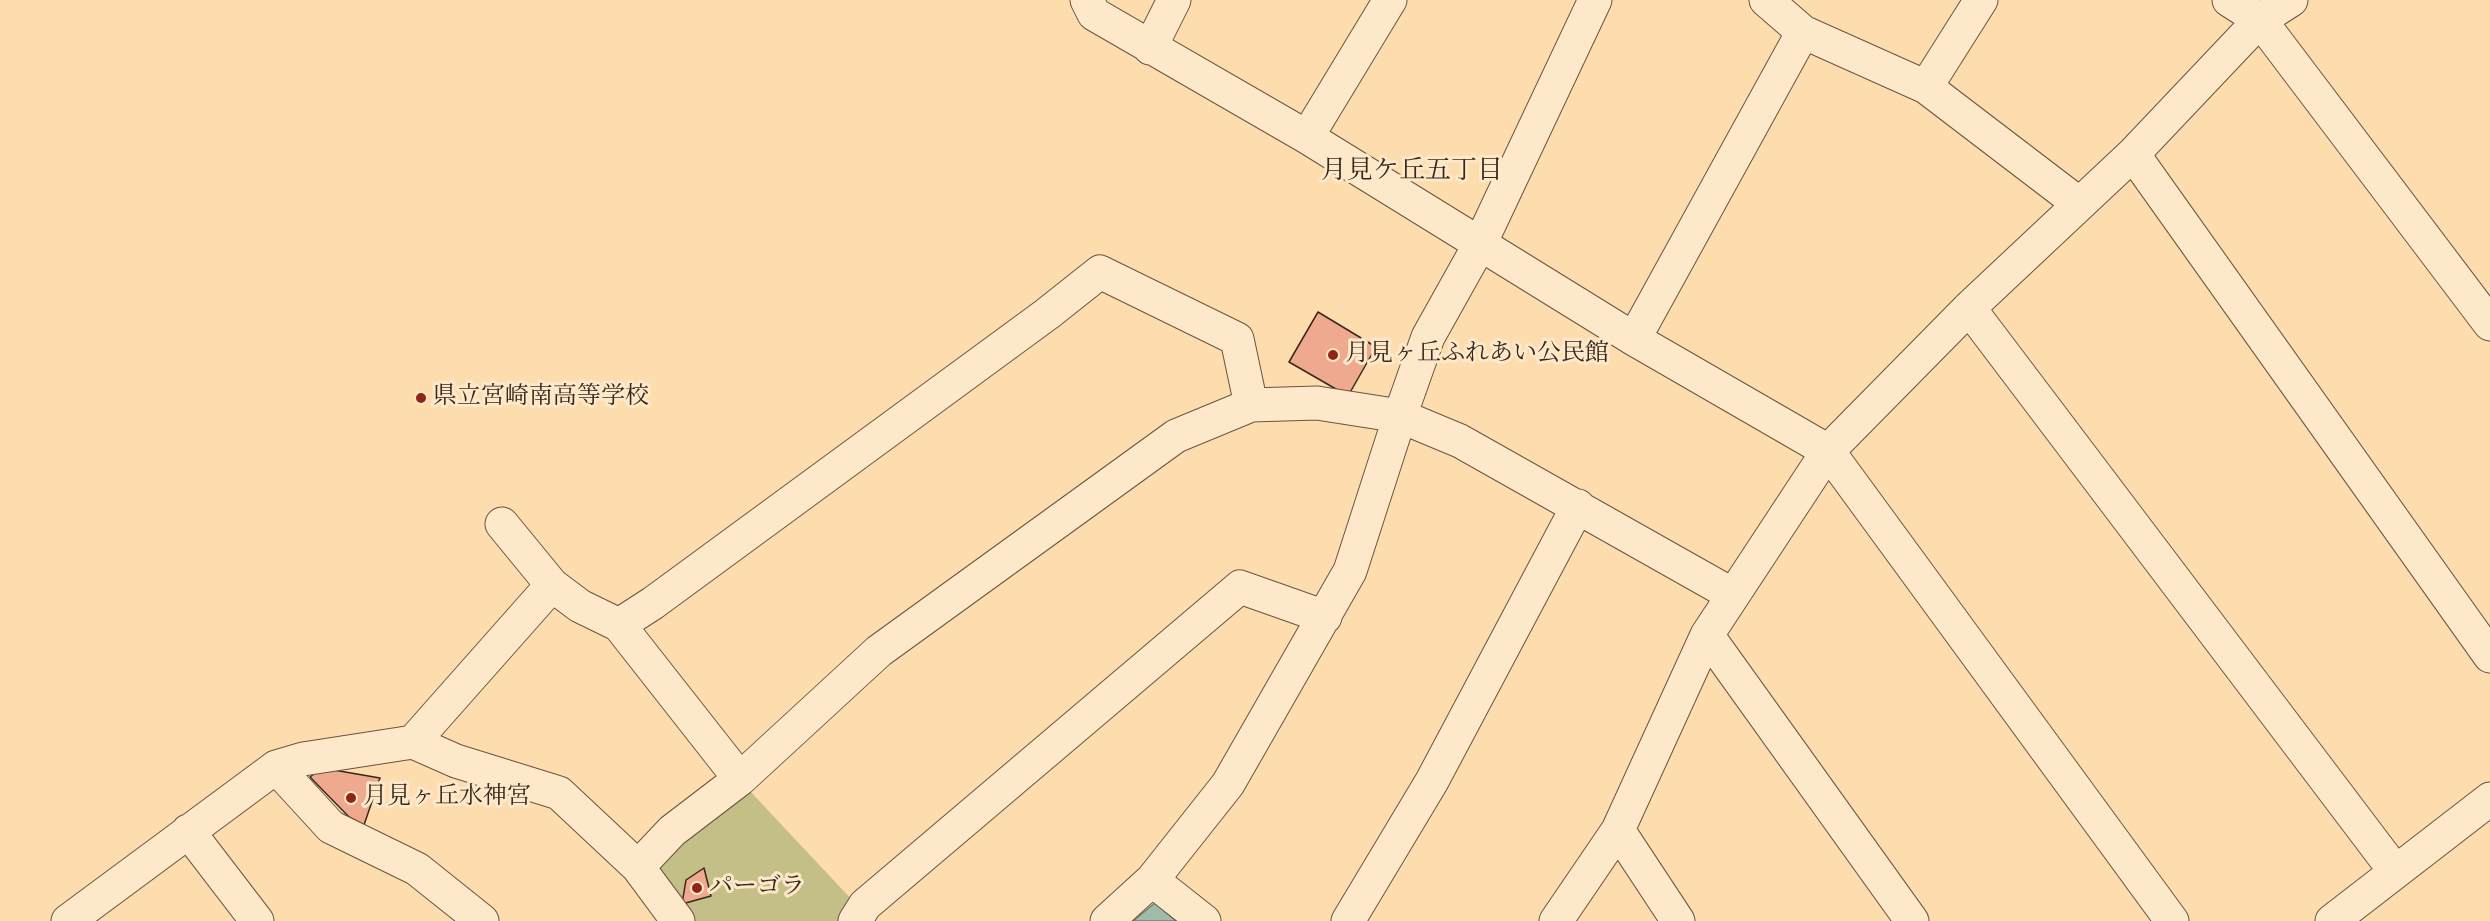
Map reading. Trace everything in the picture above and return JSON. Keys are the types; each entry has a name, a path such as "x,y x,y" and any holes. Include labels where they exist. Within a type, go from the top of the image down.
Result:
{"street":[{"path":"1087,0 1094,14 1307,137 1634,339 1828,452 2172,921"},
{"path":"1150,48 1174,0"},
{"path":"1307,137 1390,0"},
{"path":"1107,921 1152,880 1228,784 1350,571 1428,337 1480,244 1594,0"},
{"path":"1766,0 1803,32 1926,87 2078,203"},
{"path":"1926,87 1981,0"},
{"path":"2229,0 2260,20 2490,324"},
{"path":"1556,921 1618,830 1707,635 1828,452 1969,308 2078,203 2133,154 2260,20 2291,0"},
{"path":"1634,339 1803,32"},
{"path":"2133,154 2490,656"},
{"path":"619,625 758,526 1100,272 1237,339 1251,405"},
{"path":"1969,308 2395,871"},
{"path":"638,867 672,831 740,779 888,644 1176,436 1251,405 1317,404 1400,416 1460,441 1733,596"},
{"path":"1348,921 1432,781 1578,506"},
{"path":"502,524 552,585 580,606 619,625 740,779"},
{"path":"413,742 552,585"},
{"path":"855,921 865,905 1240,587 1325,617"},
{"path":"1707,635 1912,921"},
{"path":"68,921 104,910 188,831 282,764 413,742 456,761 559,793 638,867 678,921"},
{"path":"282,764 341,821 349,824"},
{"path":"282,764 331,828 417,869 482,921"},
{"path":"2332,921 2490,799"},
{"path":"1618,830 1678,921"},
{"path":"188,831 257,921"},
{"path":"1152,880 1204,921"}],"shaded area":[{"path":"748,789 854,902 841,921 693,921 651,876 682,838"},
{"path":"1155,903 1176,921 1133,921"}],"building":[{"name":"月見ヶ丘ふれあい公民館","path":"1318,312 1376,347 1348,396 1289,362"},
{"name":"月見ヶ丘水神宮","path":"322,768 380,778 364,825 349,817 310,777"},
{"name":"パーゴラ","path":"704,868 711,896 682,904 686,880"}],"place":[{"name":"月見ヶ丘ふれあい公民館","path":"1333,355"},
{"name":"県立宮崎南高等学校","path":"421,398"},
{"name":"月見ヶ丘水神宮","path":"351,798"},
{"name":"パーゴラ","path":"697,888"}],"district":[{"name":"月見ケ丘五丁目","path":"1412,173"}]}
